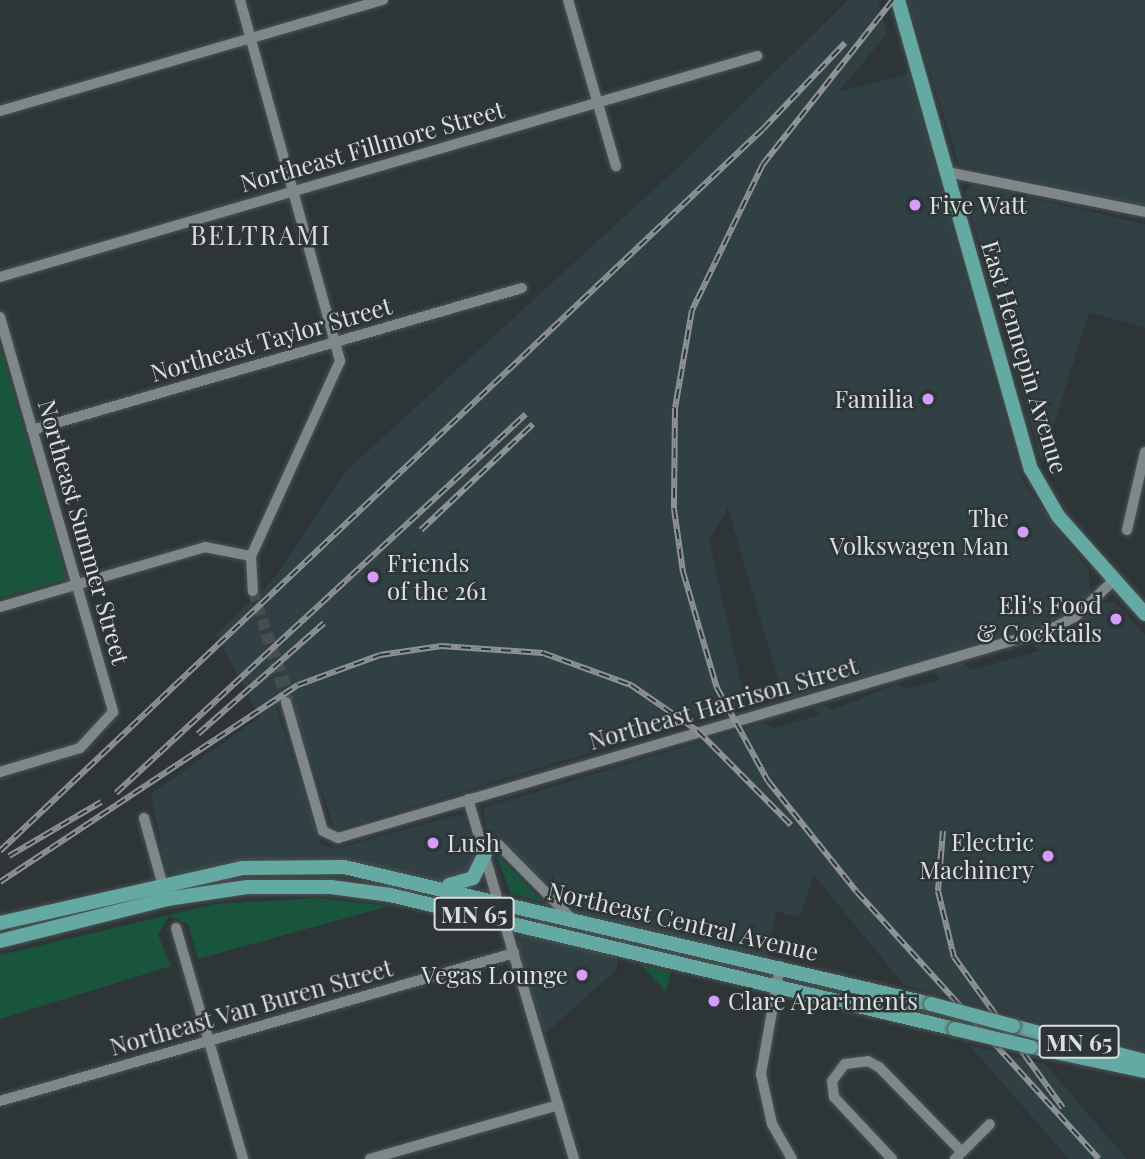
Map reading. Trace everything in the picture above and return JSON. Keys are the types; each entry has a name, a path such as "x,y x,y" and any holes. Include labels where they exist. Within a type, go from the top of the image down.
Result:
{"main road":[{"name":"East Hennepin Avenue","path":"898,0 1031,468 1050,506 1145,614"},
{"path":"432,885 469,881 483,847"},
{"name":"Northeast Central Avenue","path":"0,922 162,882 306,864 432,885 499,900 780,966 1145,1060"},
{"name":"Northeast Central Avenue","path":"0,941 167,899 307,885 390,895 1031,1048 1145,1072"}],"street":[{"path":"240,0 337,342 338,378 251,556 253,592"},
{"path":"0,111 383,0"},
{"path":"568,0 616,166"},
{"name":"Northeast Fillmore Street","path":"0,277 757,56"},
{"path":"947,172 1145,212"},
{"name":"Northeast Taylor Street","path":"32,430 522,288"},
{"name":"Northeast Summer Street","path":"0,317 113,712 80,748 0,772"},
{"path":"1127,530 1145,452"},
{"path":"0,607 205,547 251,556"},
{"name":"Northeast Harrison Street","path":"286,702 329,837 1049,630 1075,617 1114,580"},
{"path":"468,799 573,1159"},
{"path":"144,818 167,899"},
{"path":"483,847 499,845 572,919"},
{"path":"176,928 243,1159"},
{"name":"Northeast Van Buren Street","path":"0,1101 514,953"},
{"path":"780,966 761,1074 769,1116 792,1159"},
{"path":"892,1159 834,1097 832,1081 845,1064 868,1061 879,1067 958,1156 990,1124"},
{"path":"370,1159 558,1105"}],"shaded area":[{"path":"848,0 878,0 887,34 838,92 909,74 1023,482 1089,571 1090,596 1065,617 784,700 728,508 709,540 746,705 335,830 290,699 276,707 321,845 335,849 457,815 465,818 477,859 473,874 443,882 332,861 174,874 166,869 151,794 260,717 216,635 273,580 345,472 671,174"},
{"path":"908,0 1145,0 1145,206 959,165"},
{"path":"971,185 1145,224 1145,328 1089,312 1042,463 965,192"},
{"path":"1106,602 1115,602 1145,635 1145,1051 904,985 814,875 799,917 776,911 767,957 577,916 501,837 487,832 483,808 763,723 774,728 820,715 813,708 822,705 833,710 897,684 907,689 940,680 934,672 962,663 972,670 1040,651 1033,645 1066,633"},
{"path":"526,933 617,954 617,969 545,1034 517,947 519,935"},
{"path":"969,1045 1045,1064 1127,1159 1069,1159"}],"green space":[{"path":"0,346 67,579 0,598"},
{"path":"499,857 543,902 511,894"},
{"path":"318,898 389,906 198,959 188,924 169,916 158,935 171,966 0,1019 0,955 215,904"},
{"path":"641,965 671,972 666,992"}],"tunnel":[{"path":"253,591 289,694 286,702"},
{"path":"253,591 286,702"}],"railway":[{"path":"893,0 763,164 692,310 675,408 674,509 683,572 717,688 768,781 857,892 1099,1159"},
{"path":"0,851 763,129 845,43"},
{"path":"116,793 526,414"},
{"path":"421,530 533,424"},
{"path":"198,734 324,623"},
{"path":"0,882 298,685 380,655 441,646 543,653 631,685 698,731 791,825"},
{"path":"9,856 101,802"},
{"path":"943,831 938,891 954,957 1063,1108"}],"place":[{"name":"Five Watt","path":"915,205"},
{"name":"Familia","path":"928,399"},
{"name":"The Volkswagen Man","path":"1023,532"},
{"name":"Friends of the 261","path":"373,577"},
{"name":"Eli's Food & Cocktails","path":"1116,619"},
{"name":"Lush","path":"433,843"},
{"name":"Electric Machinery","path":"1048,856"},
{"name":"Vegas Lounge","path":"582,975"},
{"name":"Clare Apartments","path":"714,1001"}],"district":[{"name":"BELTRAMI","path":"261,235"}]}
